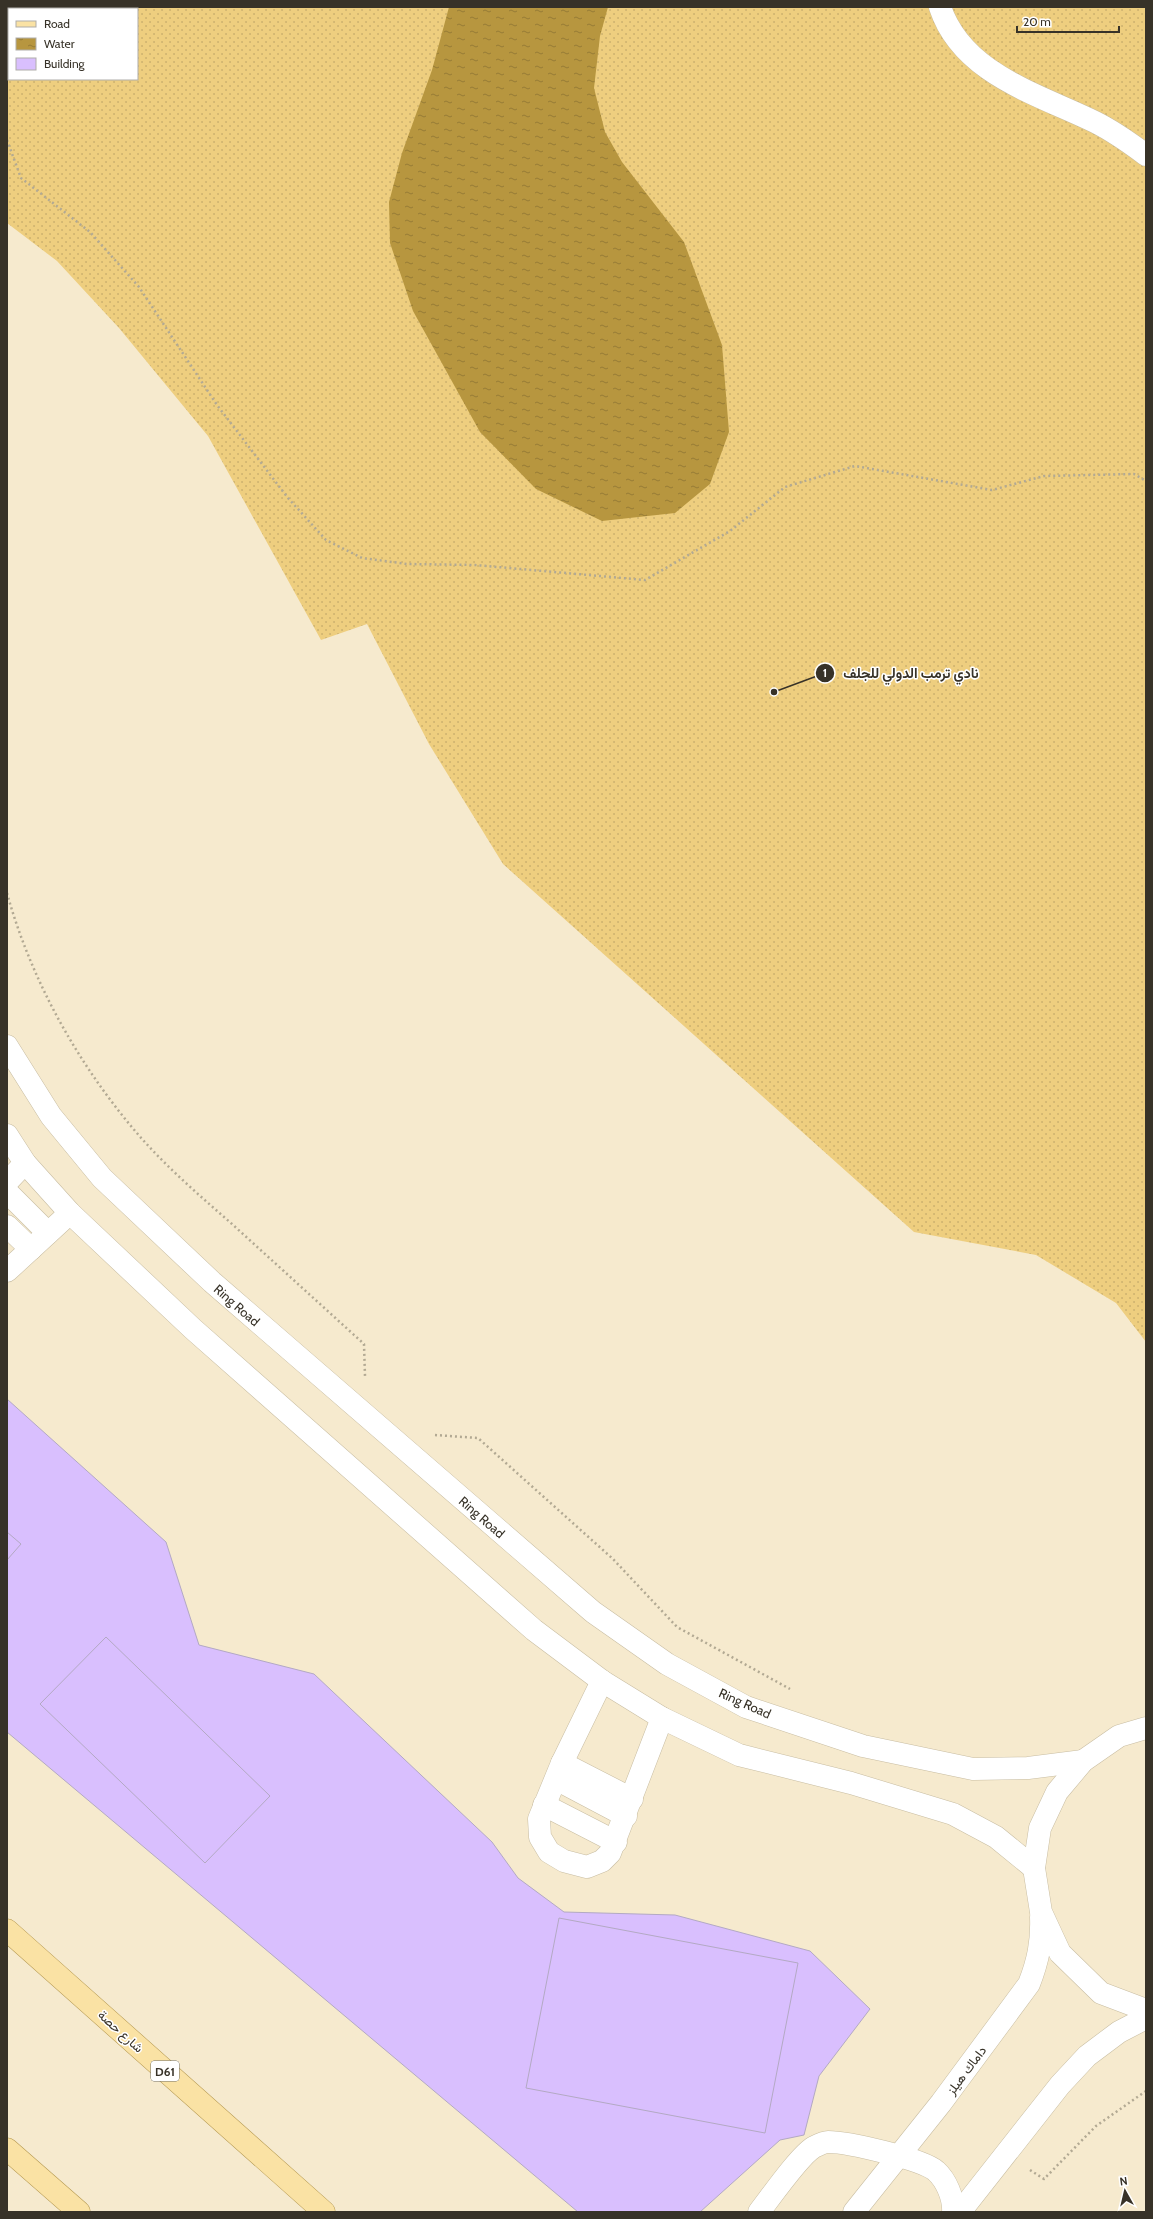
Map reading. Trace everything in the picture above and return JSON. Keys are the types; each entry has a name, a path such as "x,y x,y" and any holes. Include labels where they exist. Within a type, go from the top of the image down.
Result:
{"main road":[{"name":"شارع حصة","path":"7,1930 324,2212"},
{"path":"7,2149 79,2212"}],"street":[{"path":"940,7 955,36 972,57 993,74 1096,122 1146,156"},
{"name":"Ring Road","path":"7,1046 51,1116 102,1178 212,1282 593,1612 667,1664 746,1707 863,1746 973,1769 1028,1768 1083,1760"},
{"path":"7,1135 26,1163 70,1213 194,1330 534,1630 602,1681 662,1718 739,1755 851,1783 953,1814 996,1837 1034,1868"},
{"path":"7,1182 26,1163"},
{"path":"7,1192 48,1233"},
{"path":"9,1264 31,1249 70,1213"},
{"path":"7,1226 31,1249"},
{"path":"602,1681 559,1771 539,1819 540,1837 549,1852 564,1861 587,1867 602,1861 610,1853 616,1842 662,1718"},
{"path":"1146,1728 1119,1736 1083,1760 1057,1792 1043,1822 1034,1868 1040,1912 1060,1953 1101,1992 1146,2010"},
{"path":"559,1771 629,1808"},
{"path":"544,1805 616,1842"},
{"name":"داماك هيلز","path":"854,2212 942,2103 1029,1984 1038,1961 1041,1943 1040,1912"},
{"path":"960,2212 1060,2084 1087,2056 1119,2032 1146,2018"},
{"path":"759,2212 813,2147 826,2142 841,2143 898,2156 925,2164 936,2172 945,2182 951,2195 953,2212"}],"path":[{"path":"7,13 8,7"},
{"path":"7,140 21,178 90,232 139,287 217,405 288,498 326,540 362,558 407,564 475,566 645,580 730,531 785,487 856,466 992,490 1044,476 1134,474 1146,481"},
{"path":"7,893 29,958 50,1003 76,1049 104,1092 137,1132 173,1171 364,1344 365,1376 371,1380"},
{"path":"429,1430 435,1435 478,1438 613,1559 678,1627 792,1690"},
{"path":"1007,2153 1044,2179 1096,2126 1146,2091"}],"shaded area":[{"path":"7,7 1146,7 1146,1342 1116,1303 1036,1255 914,1232 503,864 429,744 367,624 321,640 208,436 119,328 57,261 7,223"}],"water":[{"path":"449,7 608,7 600,36 594,88 605,132 622,162 684,242 722,345 729,432 710,484 675,513 602,521 536,489 480,432 413,311 390,243 389,202 402,153 432,70"}],"building":[{"path":"7,1399 166,1542 199,1645 314,1674 492,1842 518,1878 564,1912 675,1915 810,1951 870,2009 819,2076 804,2135 780,2140 700,2212 578,2212 7,1732"},
{"path":"7,1532 21,1544 7,1560"},
{"path":"106,1637 270,1796 205,1863 40,1704"},
{"path":"559,1918 798,1963 765,2133 526,2088"}],"place":[{"name":"نادي ترمب الدولي للجلف","path":"774,692"}]}
